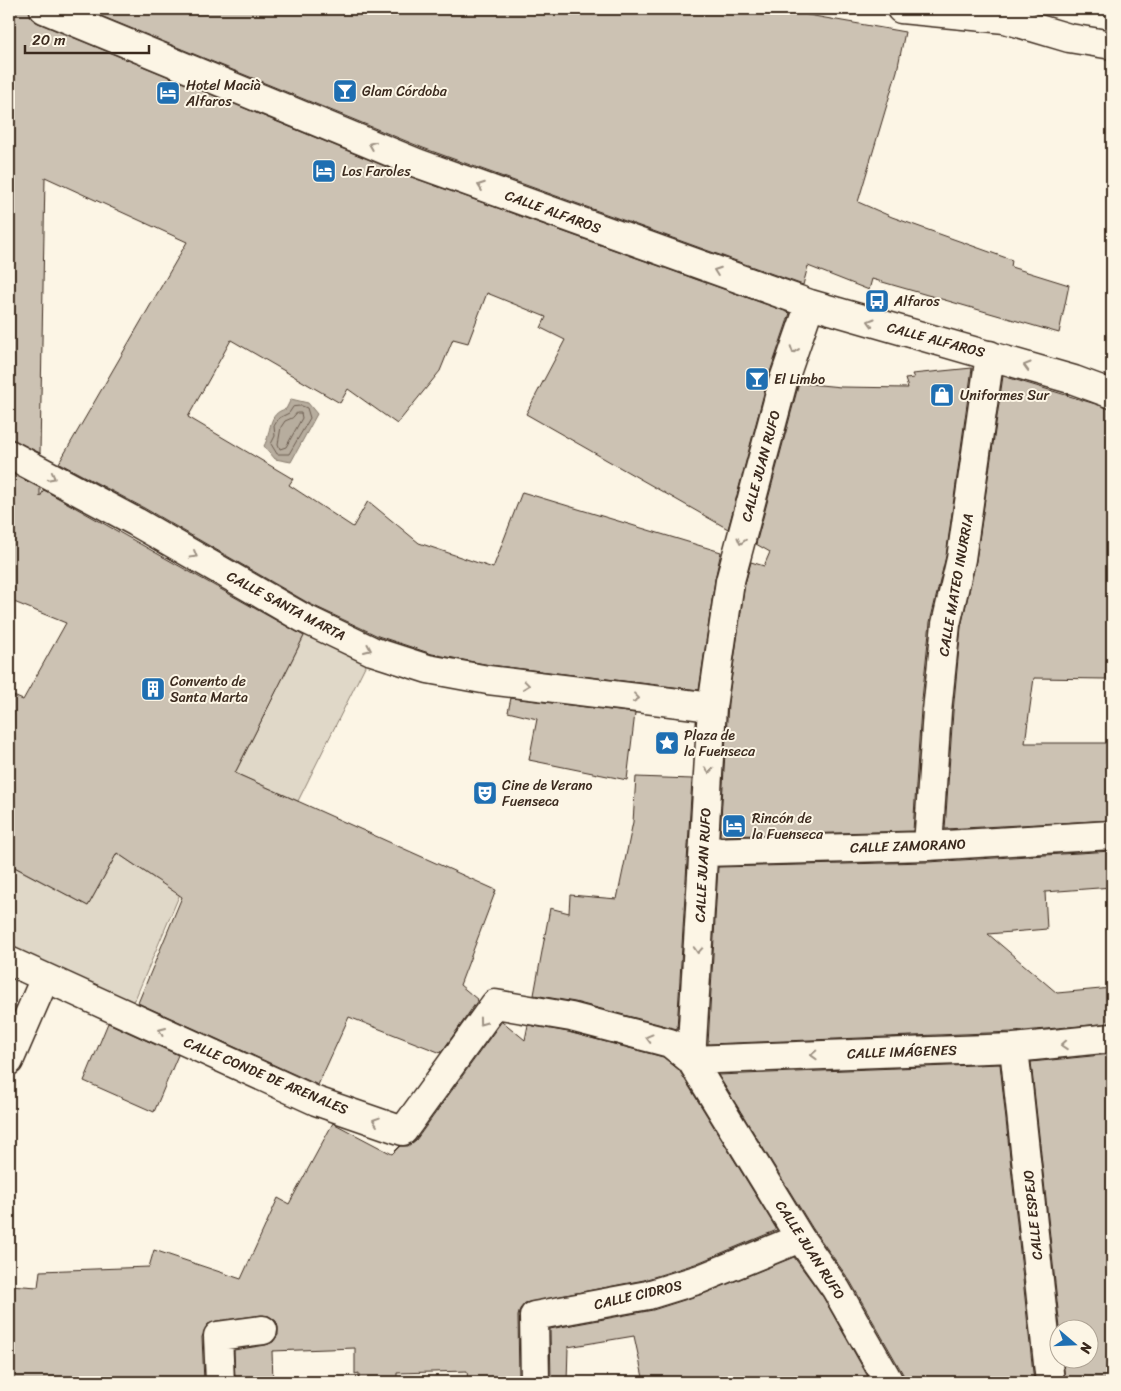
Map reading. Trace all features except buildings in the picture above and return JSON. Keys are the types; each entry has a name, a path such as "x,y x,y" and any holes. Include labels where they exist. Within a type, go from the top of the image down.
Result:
{"street":[{"name":"CALLE ALFAROS","path":"44,9 417,163 810,304 1074,380 1112,394"},
{"path":"901,9 1005,19 1069,38 1112,45"},
{"name":"CALLE JUAN RUFO","path":"810,304 783,382 730,581 712,707 691,1060 800,1238 836,1288 889,1382"},
{"name":"CALLE MATEO INURRIA","path":"928,846 946,624 961,559 990,355"},
{"name":"CALLE SANTA MARTA","path":"9,454 136,522 304,618 372,651 428,670 488,680 712,707"},
{"name":"CALLE ZAMORANO","path":"704,852 928,846 1112,835"},
{"path":"9,961 45,978 9,1061"},
{"name":"CALLE CONDE DE ARENALES","path":"45,978 316,1101 403,1131 495,1004 571,1017 670,1044 691,1060"},
{"name":"CALLE IMÁGENES","path":"691,1060 1014,1048 1112,1038"},
{"name":"CALLE ESPEJO","path":"1014,1048 1050,1382"},
{"name":"CALLE CIDROS","path":"535,1382 534,1316 648,1295 700,1279 800,1238"},
{"path":"220,1382 218,1336 263,1330"}],"shaded area":[{"path":"308,628 370,656 298,801 235,773"},
{"path":"117,853 155,879 185,882 130,1011 9,949 10,865 88,906"}],"water":[{"path":"291,399 308,403 317,414 291,462 275,459 264,446 273,419 276,414 286,409"}],"place":[{"name":"Glam Córdoba","path":"345,91"},
{"name":"Hotel Macià Alfaros","path":"168,93"},
{"name":"Los Faroles","path":"324,171"},
{"name":"Alfaros","path":"877,301"},
{"name":"El Limbo","path":"757,379"},
{"name":"Uniformes Sur","path":"942,395"},
{"name":"Convento de Santa Marta","path":"153,689"},
{"name":"Plaza de la Fuenseca","path":"667,743"},
{"name":"Cine de Verano Fuenseca","path":"485,793"},
{"name":"Rincón de la Fuenseca","path":"734,826"}]}
